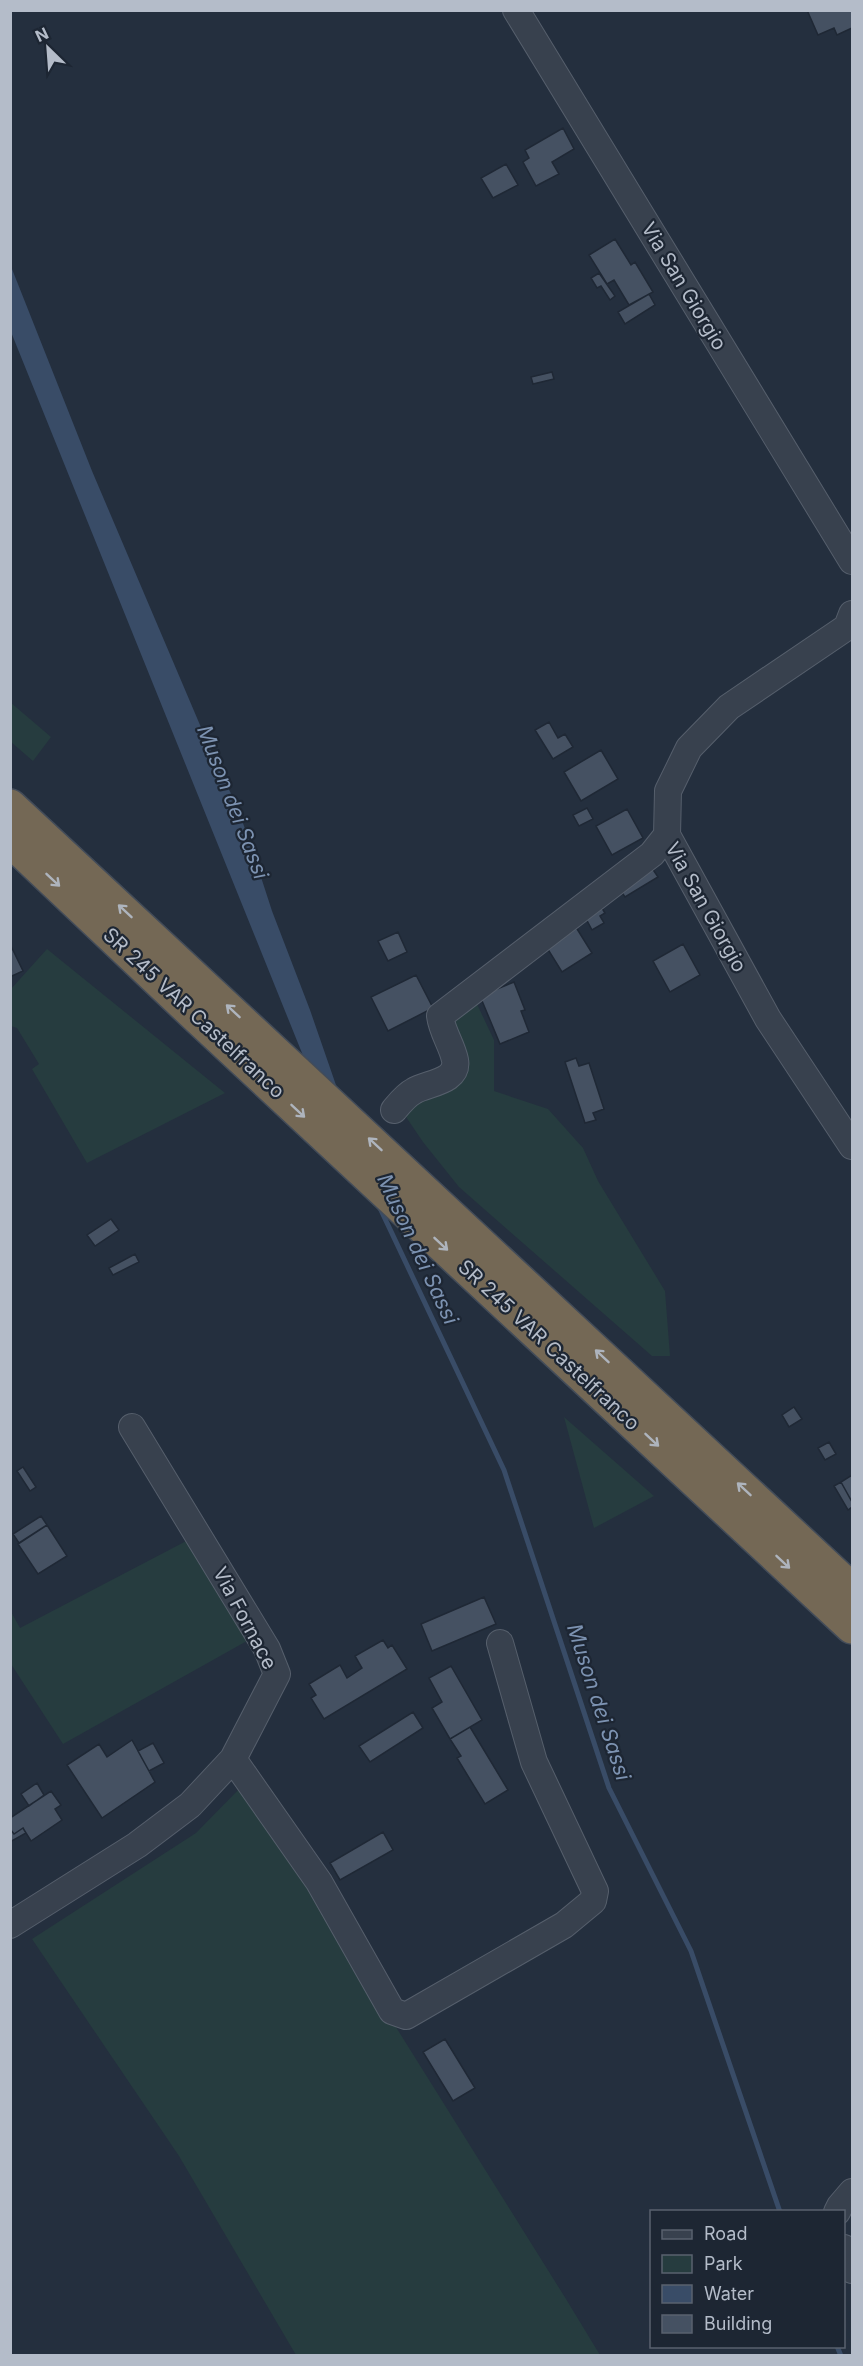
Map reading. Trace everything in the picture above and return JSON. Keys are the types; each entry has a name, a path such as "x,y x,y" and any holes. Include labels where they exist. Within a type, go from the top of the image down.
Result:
{"highway":[{"name":"SR 245 VAR Castelfranco","path":"10,806 852,1590"},
{"name":"SR 245 VAR Castelfranco","path":"10,840 852,1627"}],"street":[{"name":"Via San Giorgio","path":"516,10 852,561"},
{"name":"Via San Giorgio","path":"852,614 847,627 729,707 689,748 668,791 667,835 768,1019 852,1146"},
{"path":"394,1110 413,1091 450,1076 456,1067 455,1058 441,1026 440,1016 652,855 667,835"},
{"name":"Via Fornace","path":"10,1925 136,1845 190,1805 233,1759 277,1674 267,1649 132,1427"},
{"path":"233,1759 319,1881 392,2011 406,2016 564,1925 593,1901 595,1891 534,1762 501,1643"},
{"path":"838,2210 852,2192"},
{"path":"845,2253 852,2270"}],"green space":[{"path":"10,702 51,737 33,761 11,742"},
{"path":"47,949 225,1093 87,1163 32,1069 39,1064 17,1028 11,1026 11,989"},
{"path":"476,1002 494,1040 494,1091 548,1109 583,1148 598,1181 665,1291 670,1356 652,1356 459,1187 404,1114 419,1098 461,1077 447,1020"},
{"path":"564,1417 654,1496 594,1528"},
{"path":"192,1538 254,1637 63,1744 11,1664 10,1610 20,1628"},
{"path":"244,1784 600,2355 296,2355 179,2156 32,1939 196,1833"}],"water":[{"path":"10,264 92,471 217,765 236,804 272,911 337,1088 304,1058 11,332"}],"building":[{"path":"807,10 852,10 852,28 837,35 834,28 818,35"},
{"path":"563,128 574,149 552,162 559,174 536,186 523,162 529,158 525,150"},
{"path":"506,164 518,185 493,198 481,178"},
{"path":"615,239 631,265 635,262 653,292 629,305 614,280 607,284 589,255"},
{"path":"599,273 615,296 610,300 601,286 597,288 591,278"},
{"path":"649,294 655,305 625,324 618,312"},
{"path":"552,372 554,379 533,384 531,377"},
{"path":"549,722 558,738 565,734 573,747 553,759 535,730"},
{"path":"601,750 618,779 581,801 564,772"},
{"path":"587,808 593,819 579,826 573,815"},
{"path":"627,809 643,838 612,855 596,826"},
{"path":"652,868 658,877 625,897 619,888"},
{"path":"597,900 605,913 600,916 604,923 592,930 583,913"},
{"path":"574,924 592,953 562,972 544,943"},
{"path":"398,932 407,952 388,961 378,941"},
{"path":"10,944 23,971 12,976 10,973"},
{"path":"683,944 700,975 670,992 653,961"},
{"path":"416,975 433,1008 388,1031 371,997"},
{"path":"514,982 525,1010 521,1011 529,1032 500,1044 480,996"},
{"path":"576,1058 579,1066 589,1063 604,1109 593,1113 596,1120 585,1123 565,1062"},
{"path":"111,1219 119,1230 95,1246 87,1235"},
{"path":"135,1254 139,1262 113,1275 109,1268"},
{"path":"794,1407 802,1419 789,1427 782,1415"},
{"path":"829,1442 836,1454 825,1460 818,1448"},
{"path":"23,1467 36,1487 30,1491 17,1471"},
{"path":"852,1475 852,1502 841,1482"},
{"path":"841,1482 852,1502 852,1507 848,1510 834,1486"},
{"path":"41,1516 47,1525 19,1543 13,1534"},
{"path":"47,1525 67,1556 38,1574 18,1544"},
{"path":"484,1597 496,1624 432,1651 421,1624"},
{"path":"383,1640 388,1648 392,1645 407,1669 324,1719 311,1698 316,1695 309,1684 340,1665 347,1678 362,1668 355,1656"},
{"path":"451,1666 482,1720 450,1739 432,1708 442,1702 429,1678"},
{"path":"413,1712 423,1728 370,1762 359,1746"},
{"path":"470,1727 508,1790 485,1804 457,1758 461,1756 450,1739"},
{"path":"132,1740 155,1782 102,1818 67,1765 99,1744 107,1757"},
{"path":"153,1743 164,1763 149,1771 138,1751"},
{"path":"37,1783 44,1795 29,1806 21,1794"},
{"path":"51,1791 61,1805 55,1809 62,1820 31,1841 23,1828 14,1834 10,1829 10,1818"},
{"path":"23,1828 26,1833 10,1842 10,1829 14,1834"},
{"path":"383,1832 393,1850 340,1880 330,1863"},
{"path":"445,2039 475,2088 453,2101 423,2052"}],"waterway":[{"name":"Muson dei Sassi","path":"379,1206 504,1470 609,1788 691,1951 779,2210"},
{"name":"Muson dei Sassi","path":"838,2348 841,2356"}]}
